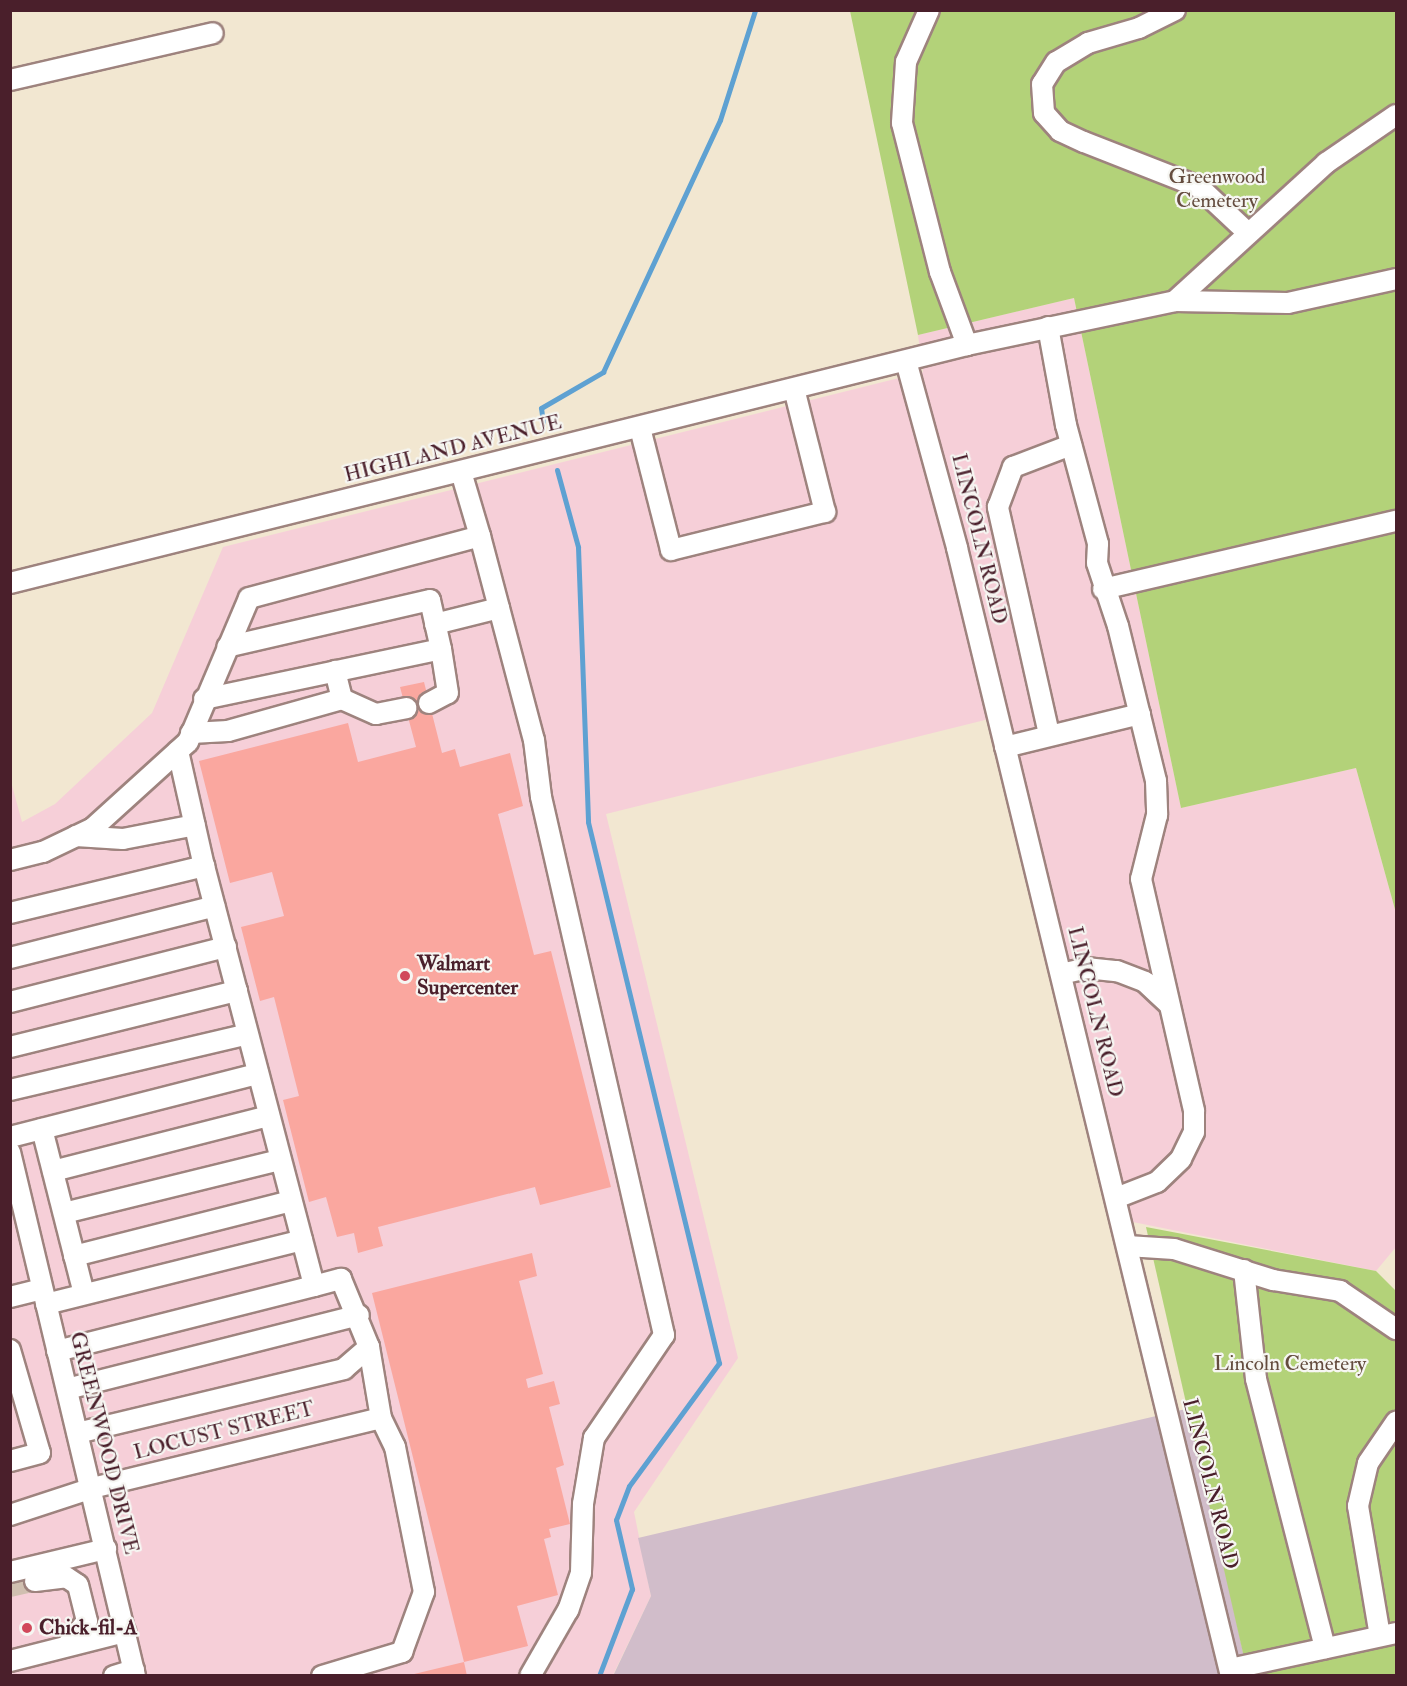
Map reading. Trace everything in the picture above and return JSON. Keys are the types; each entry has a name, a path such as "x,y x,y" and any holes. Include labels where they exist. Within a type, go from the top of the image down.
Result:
{"street":[{"path":"929,10 906,62 902,123 940,272 967,345"},
{"path":"1175,10 1139,28 1088,43 1056,62 1042,84 1044,113 1060,130 1084,142 1199,187 1247,232"},
{"path":"10,80 213,33"},
{"path":"1175,301 1247,232 1326,163 1396,115"},
{"path":"906,361 967,345 1175,301 1288,303 1396,279"},
{"path":"1048,327 1071,445 1098,544 1103,589 1119,626 1158,794 1142,879 1169,1004 1192,1094 1194,1132 1167,1175 1116,1198"},
{"name":"HIGHLAND AVENUE","path":"10,583 906,361"},
{"name":"LINCOLN ROAD","path":"906,361 1005,747 1231,1672"},
{"path":"640,428 671,550 825,512 794,389"},
{"path":"1049,734 998,507 1013,467 1071,445"},
{"path":"461,472 534,740 541,797 664,1335 594,1438 583,1504 580,1573 567,1610 530,1676"},
{"path":"1103,589 1396,521"},
{"path":"10,860 93,828 178,751 191,733 249,598 480,537"},
{"path":"227,647 430,600 448,693 429,703"},
{"path":"435,624 499,608"},
{"path":"204,699 441,650"},
{"path":"335,672 342,699"},
{"path":"191,733 228,731 342,699 376,714 406,708"},
{"path":"1005,747 1049,734 1140,714"},
{"path":"178,751 204,866 314,1286"},
{"path":"76,836 123,839 195,825"},
{"path":"10,913 204,866"},
{"path":"10,958 215,906"},
{"path":"10,1002 226,947"},
{"path":"1061,974 1086,968 1117,970 1152,986 1169,1004"},
{"path":"10,1047 237,991"},
{"path":"10,1090 248,1034"},
{"path":"10,1137 258,1074"},
{"path":"53,1171 269,1116"},
{"path":"42,1129 84,1294"},
{"name":"GREENWOOD DRIVE","path":"10,1152 18,1224 44,1297 92,1488 134,1673"},
{"path":"64,1213 280,1160"},
{"path":"75,1256 291,1201"},
{"path":"10,1297 84,1294 302,1240"},
{"path":"1127,1246 1174,1248 1244,1270 1354,1297 1396,1329"},
{"path":"1244,1270 1256,1379 1325,1648"},
{"path":"57,1351 341,1280 359,1315 369,1347 381,1418 395,1447 424,1593 402,1652 322,1676"},
{"path":"67,1389 359,1315"},
{"path":"78,1433 344,1369 369,1347"},
{"path":"10,1350 40,1453 10,1461"},
{"name":"LOCUST STREET","path":"10,1515 92,1488 381,1418"},
{"path":"1231,1672 1388,1635 1358,1506 1368,1463 1396,1422"},
{"path":"10,1572 106,1549"},
{"path":"35,1581 66,1577 78,1585 87,1622 67,1646"},
{"path":"10,1660 125,1632"},
{"path":"114,1676 134,1673"}],"shaded area":[{"path":"1074,298 1181,808 1356,768 1396,913 1396,1247 1376,1271 1108,1217 989,719 606,814 738,1358 634,1512 651,1596 613,1675 11,1675 10,778 22,822 55,804 152,713 223,547 923,372 918,335"},
{"path":"1190,1408 1248,1675 613,1676 651,1596 638,1538"}],"green space":[{"name":"Greenwood Cemetery","path":"850,11 1396,11 1396,913 1356,768 1181,808 1074,298 918,335"},
{"name":"Lincoln Cemetery","path":"1146,1227 1376,1271 1396,1291 1396,1675 1248,1675"}],"building":[{"name":"Walmart Supercenter","path":"424,682 442,753 455,749 460,767 510,753 523,806 498,814 534,955 551,951 611,1187 540,1205 535,1187 378,1227 383,1246 358,1253 354,1233 337,1237 326,1197 309,1202 283,1100 299,1096 274,997 260,1001 241,927 284,916 272,872 230,883 199,761 348,723 358,762 416,747 400,687"},
{"path":"532,1253 537,1276 519,1281 543,1374 526,1379 528,1388 554,1381 560,1404 549,1407 564,1465 556,1468 570,1524 549,1529 551,1537 544,1539 558,1595 517,1606 528,1646 464,1662 372,1293"},
{"path":"464,1662 467,1676 410,1676 410,1675"}],"waterway":[{"path":"543,422 541,408 603,372 720,120 755,10"},
{"path":"557,470 578,547 588,822 719,1363 629,1486 616,1520 632,1589 599,1676"}],"tunnel":[{"path":"10,1587 35,1581"}],"place":[{"name":"Walmart Supercenter","path":"405,976"},
{"name":"Chick-fil-A","path":"27,1628"}]}
